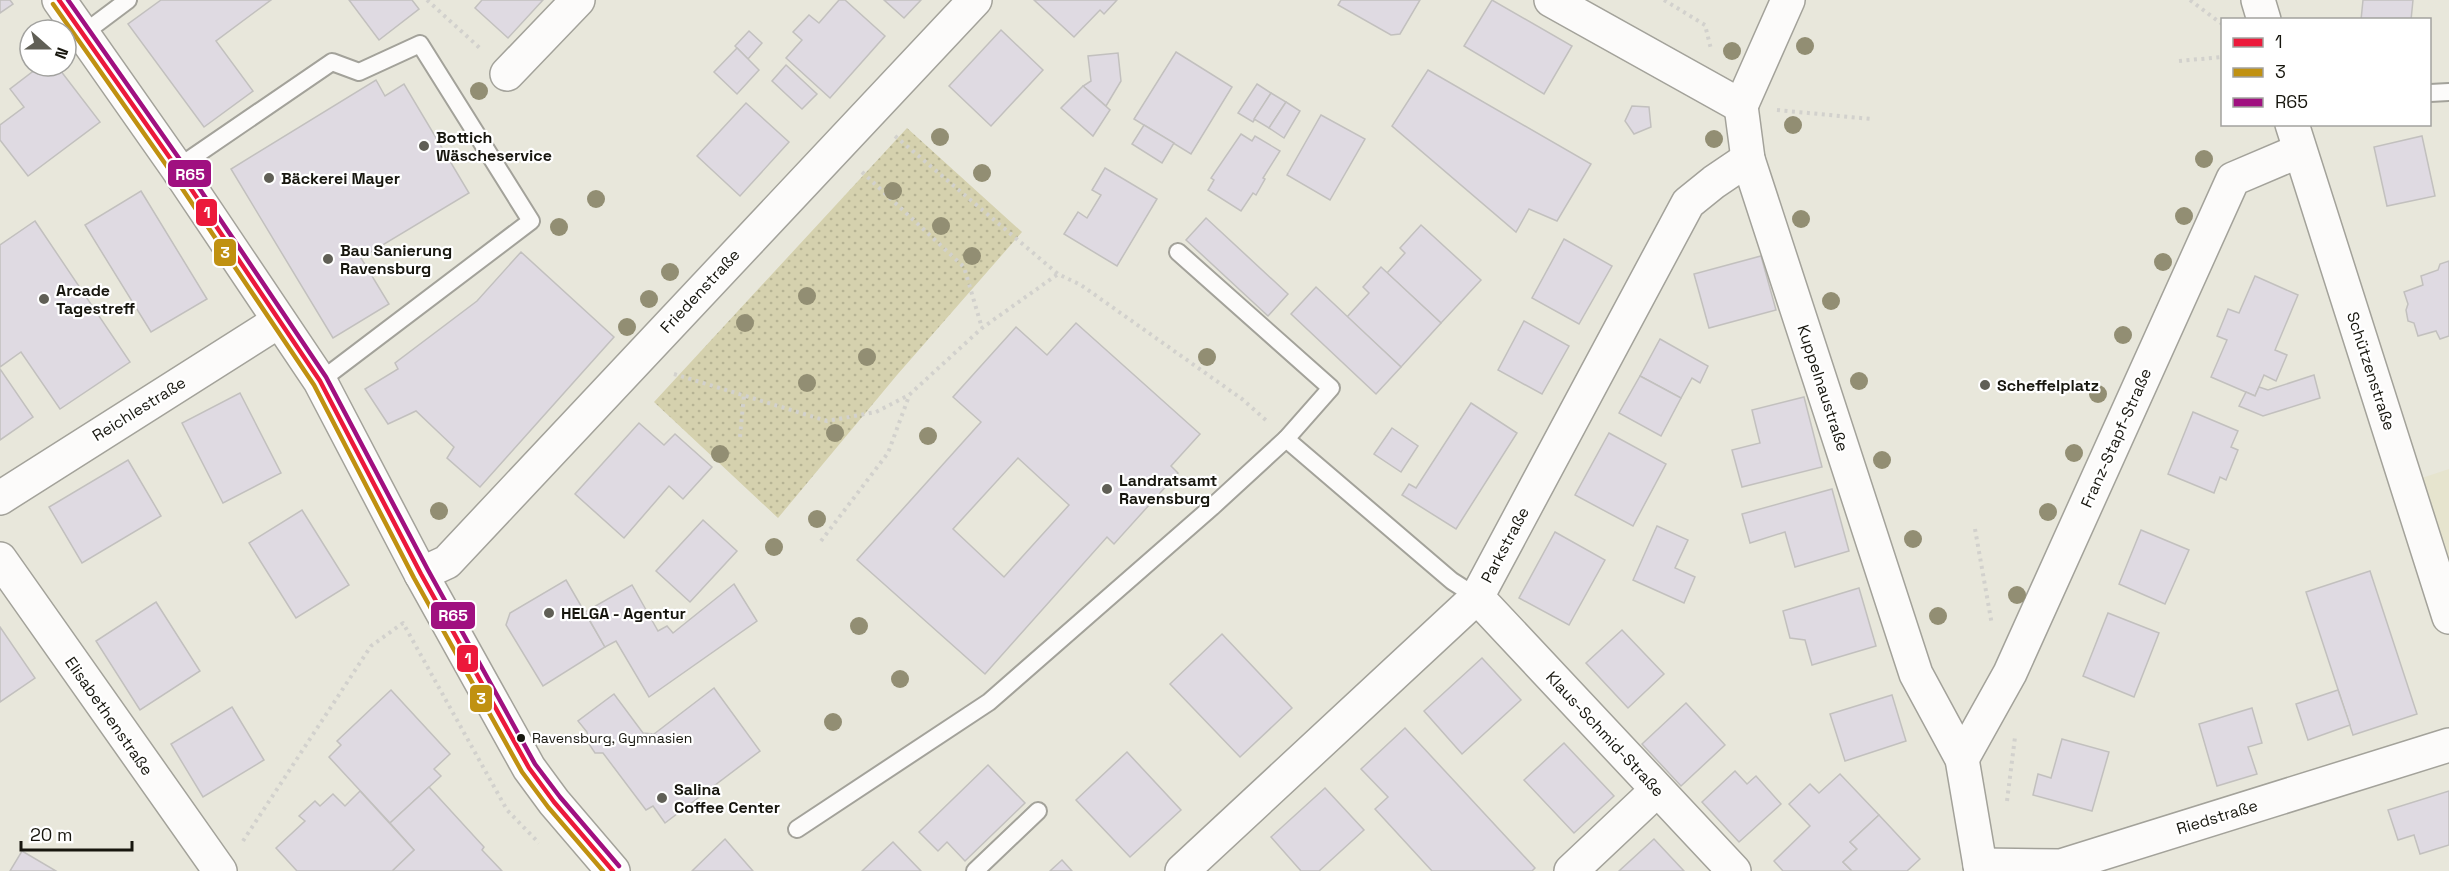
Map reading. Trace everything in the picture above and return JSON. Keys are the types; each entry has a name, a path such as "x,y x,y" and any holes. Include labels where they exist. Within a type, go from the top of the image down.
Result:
{"street":[{"path":"59,0 177,168 320,381 421,574 529,768 554,802 613,871"},
{"path":"507,74 578,0"},
{"name":"Friedenstraße","path":"421,574 447,562 975,0"},
{"path":"1551,0 1741,106 1788,0"},
{"path":"2258,0 2263,18"},
{"name":"Kuppelnaustraße","path":"1741,106 1748,159 1916,674 1962,759 1980,868"},
{"name":"Schützenstraße","path":"2296,138 2444,577 2449,617"},
{"name":"Franz-Stapf-Straße","path":"1962,759 2010,673 2233,179 2296,138"},
{"name":"Parkstraße","path":"1182,871 1477,597 1688,203 1748,159"},
{"name":"Reichlestraße","path":"0,498 279,321"},
{"name":"Elisabethenstraße","path":"0,559 220,871"},
{"name":"Klaus-Schmid-Straße","path":"1477,597 1734,871"},
{"name":"Riedstraße","path":"1980,868 2061,866 2449,745"},
{"path":"1571,871 1657,790"}],"lane":[{"path":"84,33 128,0"},
{"path":"177,168 332,62 359,72 420,44 531,220 320,381"},
{"path":"2431,93 2449,92"},
{"path":"797,829 989,702 1212,507 1286,439 1330,388 1178,252"},
{"path":"1286,439 1452,581 1477,597"},
{"path":"975,871 1038,811"}],"path":[{"path":"427,0 507,74"},
{"path":"2190,0 2221,23"},
{"path":"2179,61 2221,57"},
{"path":"1741,106 1871,119"},
{"path":"868,112 1058,274 1081,285 1242,399 1286,439"},
{"path":"856,166 964,267 982,328"},
{"path":"633,362 827,422 876,412 909,395 982,328 1058,274"},
{"path":"740,437 744,395"},
{"path":"821,541 888,453 909,395"},
{"path":"1975,529 1990,620 2010,673"},
{"path":"243,842 371,646 403,623"},
{"path":"2006,806 2016,743 2015,731"}],"shaded area":[{"path":"907,128 1022,232 897,375 778,518 654,402"},
{"path":"2449,469 2449,617 2407,483"}],"building":[{"path":"0,0 10,0 13,4 0,13"},
{"path":"161,0 271,0 216,41 253,91 204,127 128,24"},
{"path":"349,0 412,0 419,9 379,40"},
{"path":"482,0 543,0 508,38 475,8"},
{"path":"839,0 845,0 885,36 830,98 786,58 802,40 793,32 809,15 819,23"},
{"path":"884,0 921,0 904,18"},
{"path":"1034,0 1117,0 1104,14 1100,10 1074,37"},
{"path":"1341,0 1420,0 1400,34 1391,35 1338,5"},
{"path":"1492,0 1572,46 1544,94 1464,46"},
{"path":"2363,0 2413,0 2411,18 2361,18"},
{"path":"1001,30 1043,70 991,126 949,86"},
{"path":"749,31 762,43 748,59 735,46"},
{"path":"737,48 759,70 737,94 714,72"},
{"path":"1176,52 1232,87 1191,154 1134,119"},
{"path":"1118,53 1121,81 1106,106 1083,86 1091,81 1088,56"},
{"path":"786,65 817,94 802,109 772,81"},
{"path":"1428,70 1591,164 1557,221 1529,209 1516,232 1392,126"},
{"path":"24,78 66,78 100,122 28,176 0,140 0,125 24,107 10,89"},
{"path":"376,80 385,96 404,84 469,193 361,258 389,304 333,338 231,169"},
{"path":"1257,84 1271,93 1253,122 1238,113"},
{"path":"1083,86 1110,110 1093,136 1061,108"},
{"path":"1271,93 1286,102 1269,128 1254,119"},
{"path":"1286,102 1300,111 1284,138 1269,128"},
{"path":"746,103 789,142 740,196 697,156"},
{"path":"1632,106 1649,107 1651,127 1634,134 1625,121"},
{"path":"1321,115 1365,139 1330,200 1287,175"},
{"path":"1144,125 1174,143 1162,163 1132,144"},
{"path":"1241,134 1252,141 1255,136 1280,151 1263,178 1265,179 1256,195 1253,193 1241,211 1208,190 1214,180 1211,178"},
{"path":"2422,136 2435,196 2387,206 2374,147"},
{"path":"1105,168 1157,199 1117,266 1064,234 1078,212 1087,218 1101,195 1092,190"},
{"path":"141,191 207,299 151,332 85,225"},
{"path":"1206,218 1288,294 1268,316 1186,240"},
{"name":"Arcade Tagestreff","path":"35,221 130,362 60,409 21,352 0,367 0,245"},
{"path":"1421,225 1481,280 1441,323 1387,273 1405,253 1400,248"},
{"path":"1564,239 1612,266 1579,324 1532,298"},
{"path":"521,252 614,337 480,487 447,458 454,447 416,411 388,424 365,389 398,369 395,363 477,301"},
{"path":"1761,256 1776,310 1709,328 1694,274"},
{"path":"2449,261 2449,336 2440,339 2436,331 2418,336 2414,323 2408,321 2406,310 2408,304 2404,292 2423,285 2421,276 2438,270 2440,264"},
{"path":"1381,267 1441,323 1401,367 1347,317 1369,293 1363,287"},
{"path":"2255,276 2298,295 2275,350 2287,355 2276,381 2264,375 2255,396 2211,377 2227,340 2217,336 2228,309 2239,313"},
{"path":"1316,287 1401,367 1376,394 1291,314"},
{"path":"1524,321 1569,346 1542,394 1498,370"},
{"name":"Landratsamt Ravensburg","path":"1076,323 1200,434 1171,466 1178,473 1114,544 1107,537 985,674 857,560 981,422 953,397 1016,327 1047,355","holes":["1018,458 1069,505 1004,577 953,529"]},
{"path":"1660,339 1708,366 1700,383 1692,378 1681,398 1640,376"},
{"path":"0,369 33,417 0,440"},
{"path":"2314,375 2320,398 2263,416 2239,406 2246,392 2255,396 2259,387 2268,390"},
{"path":"1640,376 1681,398 1661,436 1619,413"},
{"path":"240,393 281,473 223,503 182,423"},
{"path":"1804,397 1822,467 1742,487 1732,450 1760,443 1752,410"},
{"path":"1471,403 1517,433 1456,529 1402,495 1409,484 1416,488"},
{"path":"2193,412 2238,431 2231,447 2238,450 2226,480 2220,477 2214,493 2168,474"},
{"path":"639,423 664,445 675,434 712,467 683,499 669,486 624,538 575,494"},
{"path":"1392,428 1418,446 1401,472 1374,454"},
{"path":"1609,433 1666,464 1633,526 1575,495"},
{"path":"128,460 161,516 82,563 49,507"},
{"path":"1832,489 1849,551 1795,567 1785,532 1750,543 1742,514"},
{"path":"302,510 349,585 296,618 249,543"},
{"path":"703,520 737,551 690,602 656,571"},
{"path":"1657,526 1688,540 1675,568 1695,577 1684,603 1633,580"},
{"path":"2141,530 2189,550 2165,604 2119,584"},
{"path":"1555,532 1605,560 1569,625 1519,598"},
{"path":"2370,571 2417,714 2353,735 2306,592"},
{"path":"566,580 605,647 543,686 506,625 510,613"},
{"path":"734,584 757,621 649,697 616,641 605,647 585,612 632,585 658,631 667,626 673,633"},
{"path":"1859,588 1876,646 1812,665 1805,640 1790,638 1783,611"},
{"path":"156,602 200,671 140,710 96,641"},
{"path":"2108,613 2159,633 2134,697 2083,676"},
{"path":"0,627 35,678 0,702"},
{"path":"1622,630 1664,674 1628,708 1586,663"},
{"path":"1222,634 1292,708 1240,757 1170,684"},
{"path":"1482,658 1521,700 1462,754 1424,711"},
{"path":"714,688 760,751 665,823 653,806 646,810 603,753 595,753 589,744 587,732 578,721 614,694 643,733 654,734"},
{"path":"391,690 450,754 434,769 441,776 390,823 329,757 341,745 337,741"},
{"path":"2338,690 2350,725 2308,740 2296,704"},
{"path":"1892,695 1906,741 1845,761 1830,714"},
{"path":"1686,703 1725,745 1681,786 1642,744"},
{"path":"232,707 264,760 203,797 171,744"},
{"path":"2252,708 2262,743 2248,747 2257,774 2217,786 2199,724"},
{"path":"1405,728 1535,868 1532,871 1432,871 1375,809 1388,797 1361,769"},
{"path":"2062,739 2109,752 2092,811 2033,795 2038,774 2051,778"},
{"path":"1564,743 1614,796 1574,833 1524,780"},
{"path":"1127,752 1181,810 1130,857 1076,800"},
{"path":"988,765 1025,803 965,861 947,842 938,851 919,832"},
{"path":"1735,771 1747,784 1756,776 1781,804 1739,842 1702,802"},
{"path":"1840,774 1879,815 1850,842 1857,849 1843,862 1852,871 1783,871 1774,861 1810,826 1789,804 1810,784 1819,793"},
{"path":"429,787 484,847 482,850 502,871 392,871 414,850 390,823"},
{"path":"1325,788 1364,830 1319,871 1301,871 1271,837"},
{"path":"360,791 414,850 392,871 297,871 276,848 305,821 299,816 315,801 320,806 333,794 345,806"},
{"path":"2449,791 2449,845 2420,854 2414,835 2398,840 2388,810"},
{"path":"1879,815 1920,859 1907,871 1852,871 1843,862 1857,849 1850,842"},
{"path":"725,839 753,871 692,871"},
{"path":"1654,839 1684,871 1619,871"},
{"path":"893,842 921,871 862,871"},
{"path":"22,851 56,871 10,871"},
{"path":"1062,860 1072,871 1050,871"}],"transit line":[{"name":"1","path":"59,0 177,168 320,381 421,574 529,768 554,802 613,871"},
{"name":"R65","path":"68,0 183,164 326,377 428,570 535,764 619,866"},
{"name":"3","path":"53,4 171,172 314,385 414,578 522,772 548,807 603,871"}],"place":[{"name":"Bottich Wäscheservice","path":"424,146"},
{"name":"Bäckerei Mayer","path":"269,178"},
{"name":"Bau Sanierung Ravensburg","path":"328,259"},
{"name":"Arcade Tagestreff","path":"44,299"},
{"name":"Scheffelplatz","path":"1985,385"},
{"name":"Landratsamt Ravensburg","path":"1107,489"},
{"name":"HELGA - Agentur","path":"549,613"},
{"name":"Ravensburg, Gymnasien","path":"521,738"},
{"name":"Salina Coffee Center","path":"662,798"}]}
